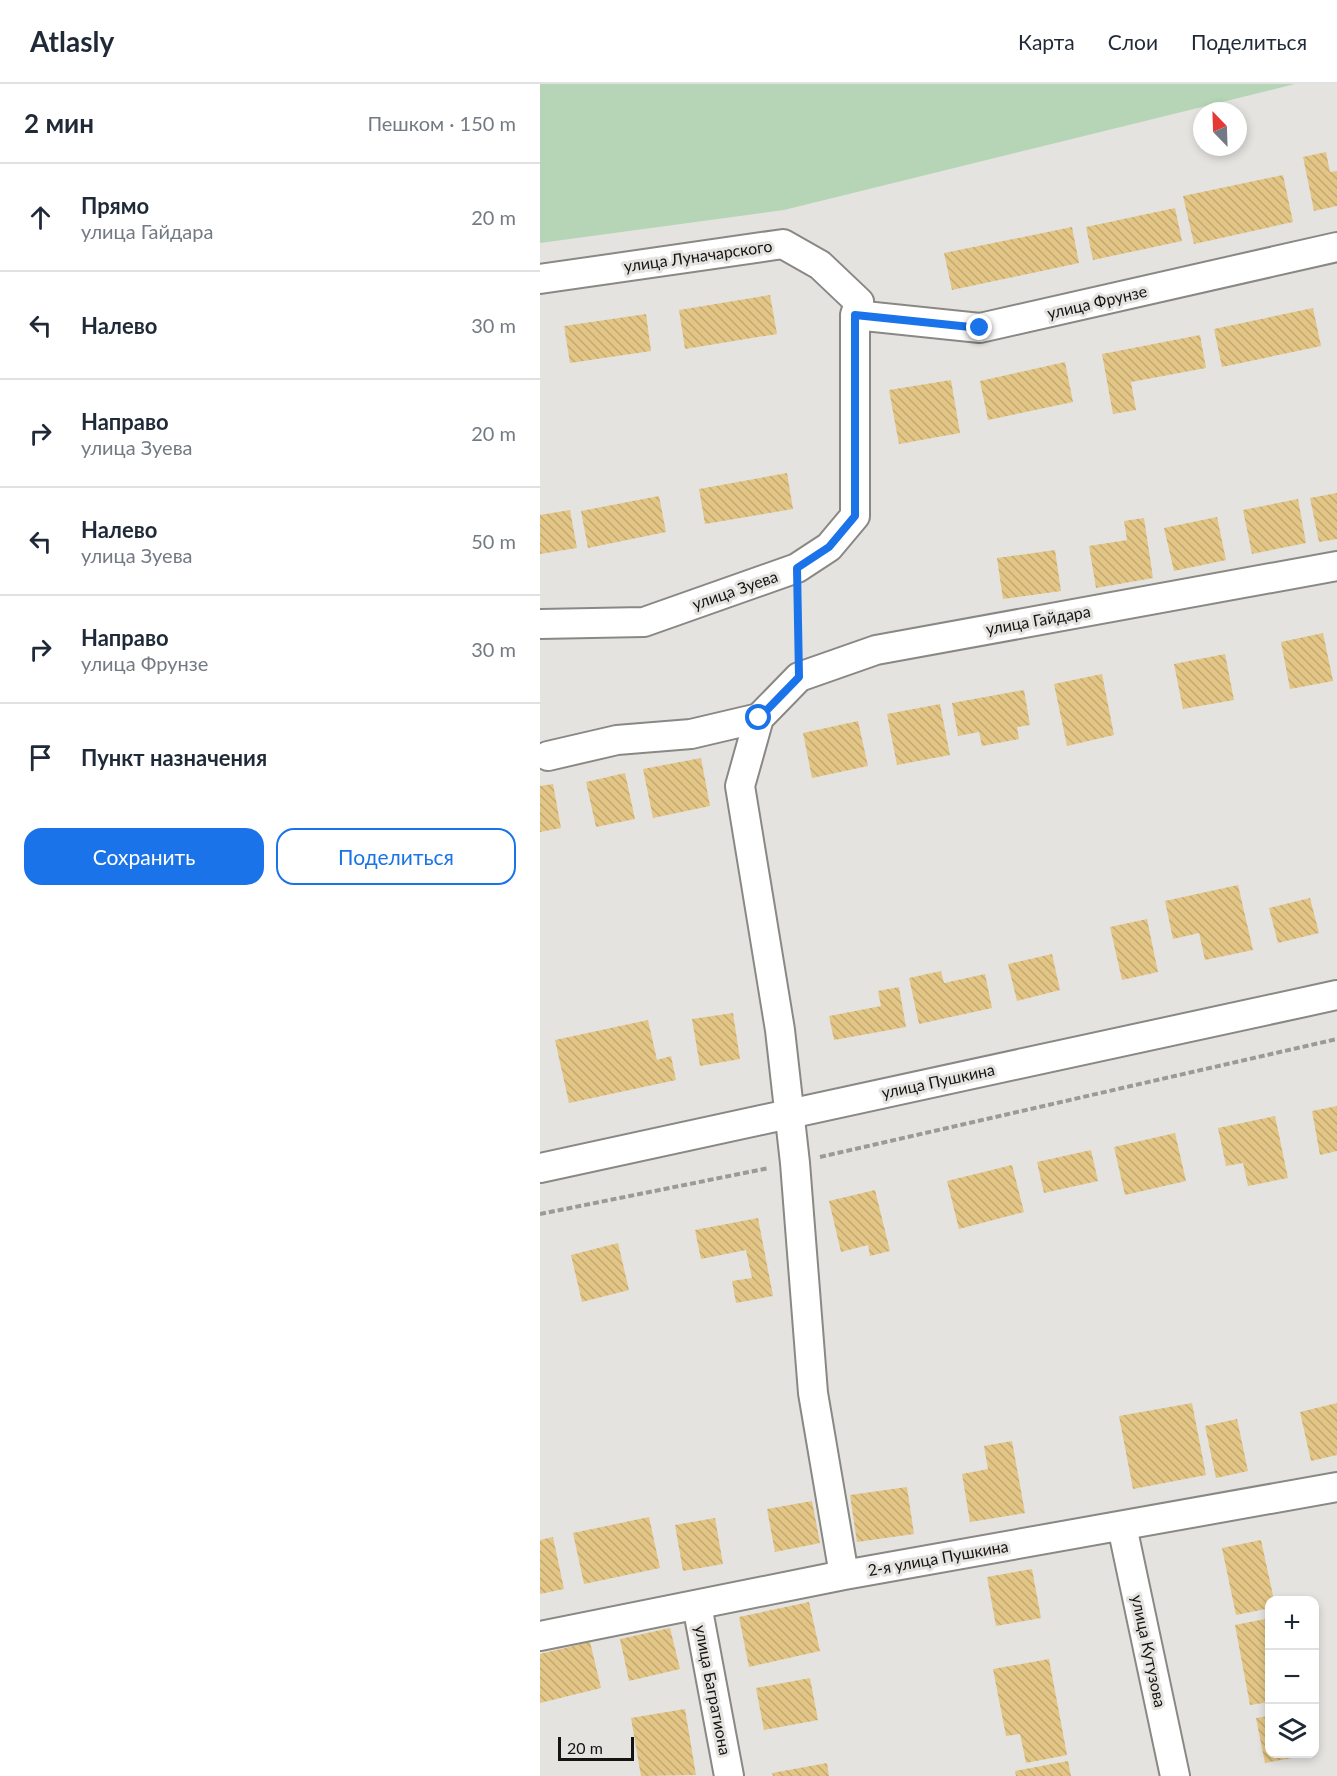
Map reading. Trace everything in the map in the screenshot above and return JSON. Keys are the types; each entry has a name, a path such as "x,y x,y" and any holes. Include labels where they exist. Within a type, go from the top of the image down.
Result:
{"street":[{"name":"улица Луначарского","path":"540,279 783,244 820,265 859,302 855,315"},
{"name":"улица Фрунзе","path":"855,315 980,328 1337,247"},
{"name":"улица Зуева","path":"540,624 644,622 797,568 829,547 855,516 855,315"},
{"name":"улица Гайдара","path":"759,718 799,677 876,650 1337,566"},
{"path":"548,756 617,740 692,734 759,718 741,786 780,1030 795,1163 813,1393 844,1575"},
{"name":"улица Пушкина","path":"540,1168 1337,995"},
{"name":"2-я улица Пушкина","path":"540,1636 844,1575 1337,1487"},
{"name":"улица Кутузова","path":"1122,1526 1175,1776"},
{"name":"улица Багратиона","path":"697,1605 729,1776"}],"path":[{"path":"797,568 799,677"},
{"path":"540,1214 795,1163 1337,1039"}],"green space":[{"path":"540,84 1295,84 1222,102 1193,102 1193,109 784,210 540,243"}],"building":[{"path":"1326,152 1330,172 1337,171 1337,206 1314,211 1303,157"},
{"path":"1283,175 1293,222 1194,244 1183,196"},
{"path":"1175,208 1182,241 1093,260 1086,227"},
{"path":"1072,227 1079,263 952,290 944,253"},
{"path":"770,295 777,334 685,349 679,310"},
{"path":"1313,308 1321,346 1222,367 1214,329"},
{"path":"646,314 651,351 570,363 564,326"},
{"path":"1200,335 1206,368 1131,382 1136,410 1113,414 1102,354"},
{"path":"1065,362 1073,402 988,420 980,381"},
{"path":"951,380 960,433 899,444 889,390"},
{"path":"787,473 793,509 705,524 699,489"},
{"path":"1337,493 1337,539 1319,542 1310,498"},
{"path":"659,496 666,532 588,548 581,511"},
{"path":"1298,499 1306,543 1252,554 1243,510"},
{"path":"570,510 577,548 540,554 540,515"},
{"path":"1217,517 1226,560 1174,571 1164,528"},
{"path":"1144,518 1153,578 1096,588 1089,546 1127,540 1124,521"},
{"path":"1055,550 1061,591 1003,599 997,558"},
{"path":"1323,633 1333,681 1290,689 1281,642"},
{"path":"1225,654 1234,700 1183,709 1174,664"},
{"path":"1102,674 1114,735 1067,746 1054,684"},
{"path":"1024,690 1030,725 1017,727 1019,739 982,746 979,732 958,736 952,703"},
{"path":"940,704 950,755 897,765 887,714"},
{"path":"858,721 868,766 812,778 803,733"},
{"path":"701,758 710,806 653,818 643,769"},
{"path":"625,773 635,819 596,827 586,782"},
{"path":"553,784 561,828 540,832 540,786"},
{"path":"1238,885 1253,950 1205,960 1199,933 1173,939 1165,901"},
{"path":"1310,898 1319,933 1278,943 1269,908"},
{"path":"1147,919 1158,972 1122,980 1110,927"},
{"path":"1052,954 1060,990 1017,1001 1008,964"},
{"path":"941,971 944,983 985,974 992,1008 919,1024 909,978"},
{"path":"899,987 906,1027 834,1040 829,1016 881,1006 878,991"},
{"path":"733,1013 740,1059 700,1066 692,1019"},
{"path":"648,1020 657,1060 671,1056 676,1080 569,1103 555,1040"},
{"path":"1337,1106 1337,1151 1320,1155 1312,1111"},
{"path":"1275,1116 1288,1178 1248,1186 1243,1163 1226,1166 1218,1128"},
{"path":"1175,1133 1186,1181 1125,1195 1114,1147"},
{"path":"1091,1150 1098,1181 1044,1193 1037,1162"},
{"path":"1012,1165 1024,1212 959,1229 947,1181"},
{"path":"875,1190 890,1251 870,1256 868,1245 841,1252 829,1201"},
{"path":"758,1218 773,1296 736,1303 732,1281 752,1278 746,1250 701,1259 695,1230"},
{"path":"618,1243 629,1290 582,1302 571,1255"},
{"path":"1192,1403 1206,1475 1133,1489 1119,1416"},
{"path":"1337,1403 1337,1455 1311,1461 1300,1412"},
{"path":"1237,1419 1248,1471 1216,1478 1205,1426"},
{"path":"1012,1441 1025,1513 970,1522 962,1474 988,1469 984,1446"},
{"path":"907,1487 914,1534 857,1542 850,1495"},
{"path":"812,1501 820,1543 775,1552 767,1509"},
{"path":"649,1517 660,1568 584,1584 573,1533"},
{"path":"715,1518 723,1564 683,1571 675,1525"},
{"path":"553,1537 564,1589 540,1594 540,1540"},
{"path":"1261,1540 1273,1596 1265,1596 1265,1609 1236,1615 1222,1548"},
{"path":"1032,1569 1041,1618 996,1626 987,1577"},
{"path":"809,1602 820,1651 749,1667 739,1617"},
{"path":"1265,1619 1265,1703 1250,1705 1235,1625"},
{"path":"670,1628 680,1669 629,1681 620,1639"},
{"path":"590,1642 601,1688 540,1703 540,1654"},
{"path":"1049,1659 1067,1755 1026,1763 1020,1734 1006,1736 993,1669"},
{"path":"810,1678 818,1720 764,1730 756,1688"},
{"path":"685,1709 696,1775 641,1776 631,1718"},
{"path":"1265,1717 1265,1758 1292,1758 1265,1763 1256,1718"},
{"path":"1068,1761 1071,1776 1016,1776 1015,1771"},
{"path":"827,1763 829,1776 773,1776 772,1773"}],"route":[{"path":"759,718 799,677 797,568 829,547 855,516 855,315 980,328"}]}
